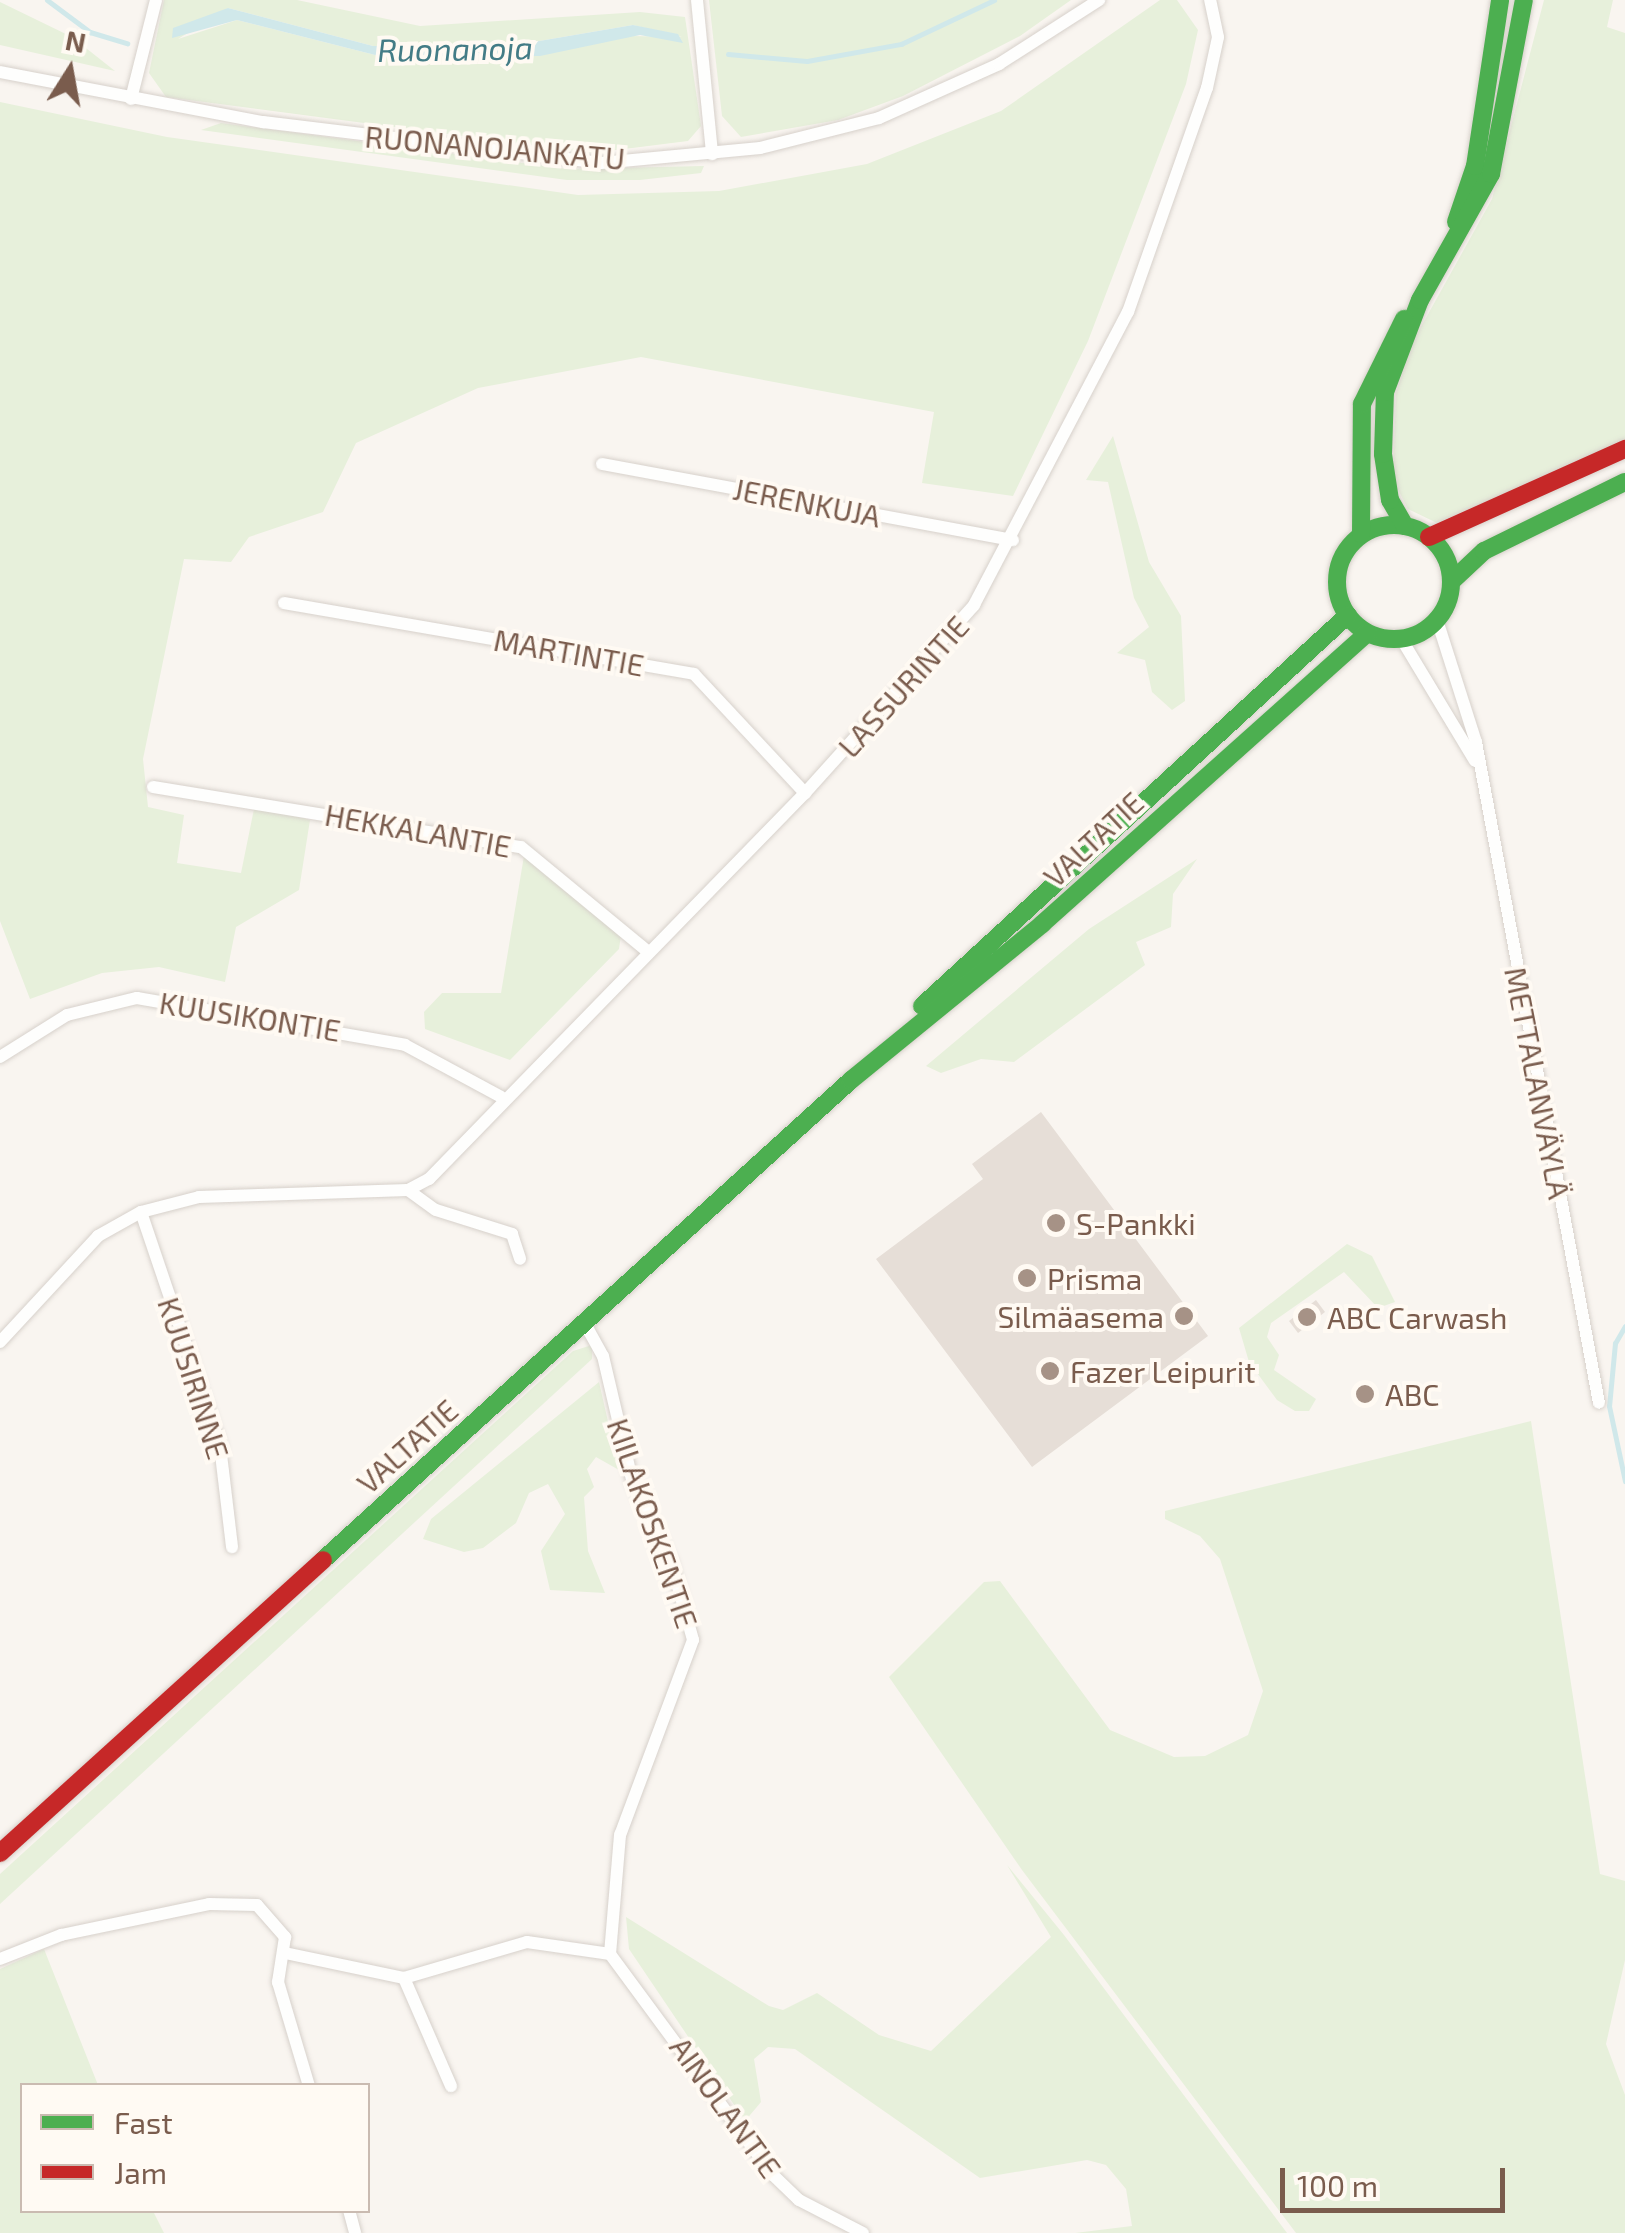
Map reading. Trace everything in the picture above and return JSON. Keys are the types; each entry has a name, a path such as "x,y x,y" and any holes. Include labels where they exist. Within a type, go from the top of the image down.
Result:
{"main road":[{"path":"1432,278 1475,166 1500,0"},
{"path":"1524,0 1491,174 1420,300 1390,339 1362,404 1361,534 1338,566 1348,616 1367,633 1402,640 1438,620 1452,582 1484,551 1625,482"},
{"path":"1404,526 1390,500 1380,429 1420,300"},
{"path":"1429,537 1625,449"},
{"path":"1361,534 1404,526 1429,537 1452,582"},
{"name":"VALTATIE","path":"0,1853 851,1080 1050,881 1348,616"},
{"name":"VALTATIE","path":"851,1080 1042,924 1367,633"}],"street":[{"path":"131,100 156,0"},
{"path":"697,0 712,154"},
{"path":"1034,44 1086,0"},
{"path":"1034,44 1099,0"},
{"name":"LASSURINTIE","path":"408,1190 429,1179 501,1097 805,794 937,654 1013,540 1128,312 1207,88 1218,37 1210,0"},
{"name":"RUONANOJANKATU","path":"0,72 131,100 583,161 712,154 879,118 1034,44"},
{"name":"JERENKUJA","path":"602,464 1013,540"},
{"name":"MARTINTIE","path":"284,603 694,674 805,794"},
{"name":"METTALANVÄYLÄ","path":"1438,620 1476,763 1599,1403"},
{"name":"METTALANVÄYLÄ","path":"1402,640 1476,763"},
{"name":"HEKKALANTIE","path":"153,787 521,848 646,951"},
{"name":"KUUSIKONTIE","path":"0,1056 67,1014 137,998 404,1045 501,1097"},
{"path":"0,1342 98,1236 141,1212 262,1190 408,1190 436,1210 507,1231 520,1258"},
{"name":"KUUSIRINNE","path":"141,1212 220,1446 232,1547"},
{"name":"KIILAKOSKENTIE","path":"584,1322 604,1356 632,1480 670,1562 692,1640 620,1835 610,1954"},
{"path":"0,1959 60,1935 226,1902 272,1913 285,1953 278,1982 307,2083"},
{"path":"285,1953 404,1978 526,1942 610,1954"},
{"name":"AINOLANTIE","path":"610,1954 773,2175 816,2211 863,2233"},
{"path":"404,1978 451,2086"}],"green space":[{"path":"164,0 297,0 420,26 640,12 685,17 701,126 688,141 592,153 166,97 149,73","holes":["228,8 373,46 510,46 633,25 682,37 631,36 514,57 383,57 237,20 178,39"]},
{"path":"709,0 1071,0 1020,36 903,96 838,120 741,137 722,116"},
{"path":"1160,0 1177,0 1198,30 1186,84 1088,341 1013,496 922,483 934,412 641,357 478,388 356,443 323,512 249,537 231,562 184,559 143,759 148,807 184,815 177,863 241,873 255,804 310,820 299,890 236,927 225,982 159,967 102,973 30,999 0,921 0,102 167,137 578,195 719,191 867,164 1001,111"},
{"path":"1544,0 1613,0 1607,27 1625,33 1625,440 1437,523 1408,509 1393,480 1396,393 1412,343 1492,199"},
{"path":"0,2 72,37 115,71 0,45"},
{"path":"221,123 568,169 704,166 701,173 640,180 567,180 201,130"},
{"path":"1113,436 1149,562 1181,616 1185,701 1172,710 1152,692 1145,660 1117,653 1149,627 1134,598 1108,482 1086,480"},
{"path":"525,850 621,935 619,949 510,1060 425,1029 424,1012 442,993 501,993"},
{"path":"1197,859 1173,894 1171,927 1136,942 1145,965 1014,1062 981,1059 941,1073 926,1066 1089,929"},
{"path":"1347,1244 1372,1256 1395,1302 1378,1308 1344,1272 1271,1323 1267,1337 1279,1355 1274,1370 1316,1399 1309,1411 1295,1411 1277,1400 1249,1362 1239,1328"},
{"path":"592,1345 592,1359 0,1904 0,1874 573,1351"},
{"path":"599,1382 619,1470 596,1457 587,1469 594,1487 584,1497 588,1551 605,1593 550,1590 541,1551 565,1514 548,1484 529,1493 516,1523 483,1548 464,1552 423,1539 431,1519"},
{"path":"1531,1421 1600,1874 1625,1881 1625,1960 1606,2044 1625,2095 1625,2233 1296,2233 1022,1870 889,1677 984,1582 1000,1581 1110,1730 1174,1757 1205,1756 1248,1735 1263,1691 1220,1559 1200,1536 1165,1519 1165,1511"},
{"path":"1007,1865 1287,2233 1075,2233 1132,2226 1126,2189 1106,2165 1087,2160 980,2178 795,2049 768,2047 754,2059 761,2102 745,2121 629,1949 626,1917 769,2006 783,2010 817,1993 879,2035 931,2051 1051,1937"},
{"path":"44,1949 97,2083 20,2083 20,2213 154,2213 164,2233 0,2233 0,1969"}],"water":[{"path":"228,8 373,46 510,46 633,25 678,34 683,43 640,35 540,56 383,57 237,20 172,38 173,28"}],"building":[{"name":"Prisma","path":"1041,1112 1208,1336 1032,1467 876,1259 983,1179 972,1164"},
{"name":"ABC Carwash","path":"1316,1300 1325,1312 1298,1333 1289,1321"}],"waterway":[{"name":"Ruonanoja","path":"47,0 90,32 127,43"},
{"name":"Ruonanoja","path":"728,54 807,61 901,44 994,0"},
{"name":"Ruonanoja","path":"1625,1326 1615,1343 1609,1406 1625,1481"}],"traffic: fast":[{"path":"1456,222 1475,166 1500,0"},
{"path":"1405,526 1390,500 1383,454 1385,392 1420,300 1491,174 1524,0"},
{"path":"1361,534 1362,404 1404,319"},
{"path":"1452,581 1484,551 1625,482"},
{"path":"1394,525 1426,534 1442,550 1451,582 1442,614 1426,630 1394,639 1362,630 1346,614 1337,582 1346,550 1362,534 1394,525"},
{"path":"922,1006 1348,615"},
{"path":"323,1560 851,1080 1042,924 1367,633"}],"traffic: jam":[{"path":"1429,537 1625,449"},
{"path":"0,1853 323,1560"}],"place":[{"name":"S-Pankki","path":"1056,1223"},
{"name":"Prisma","path":"1027,1278"},
{"name":"Silmäasema","path":"1184,1316"},
{"name":"ABC Carwash","path":"1307,1317"},
{"name":"Fazer Leipurit","path":"1050,1371"},
{"name":"ABC","path":"1365,1394"}]}
